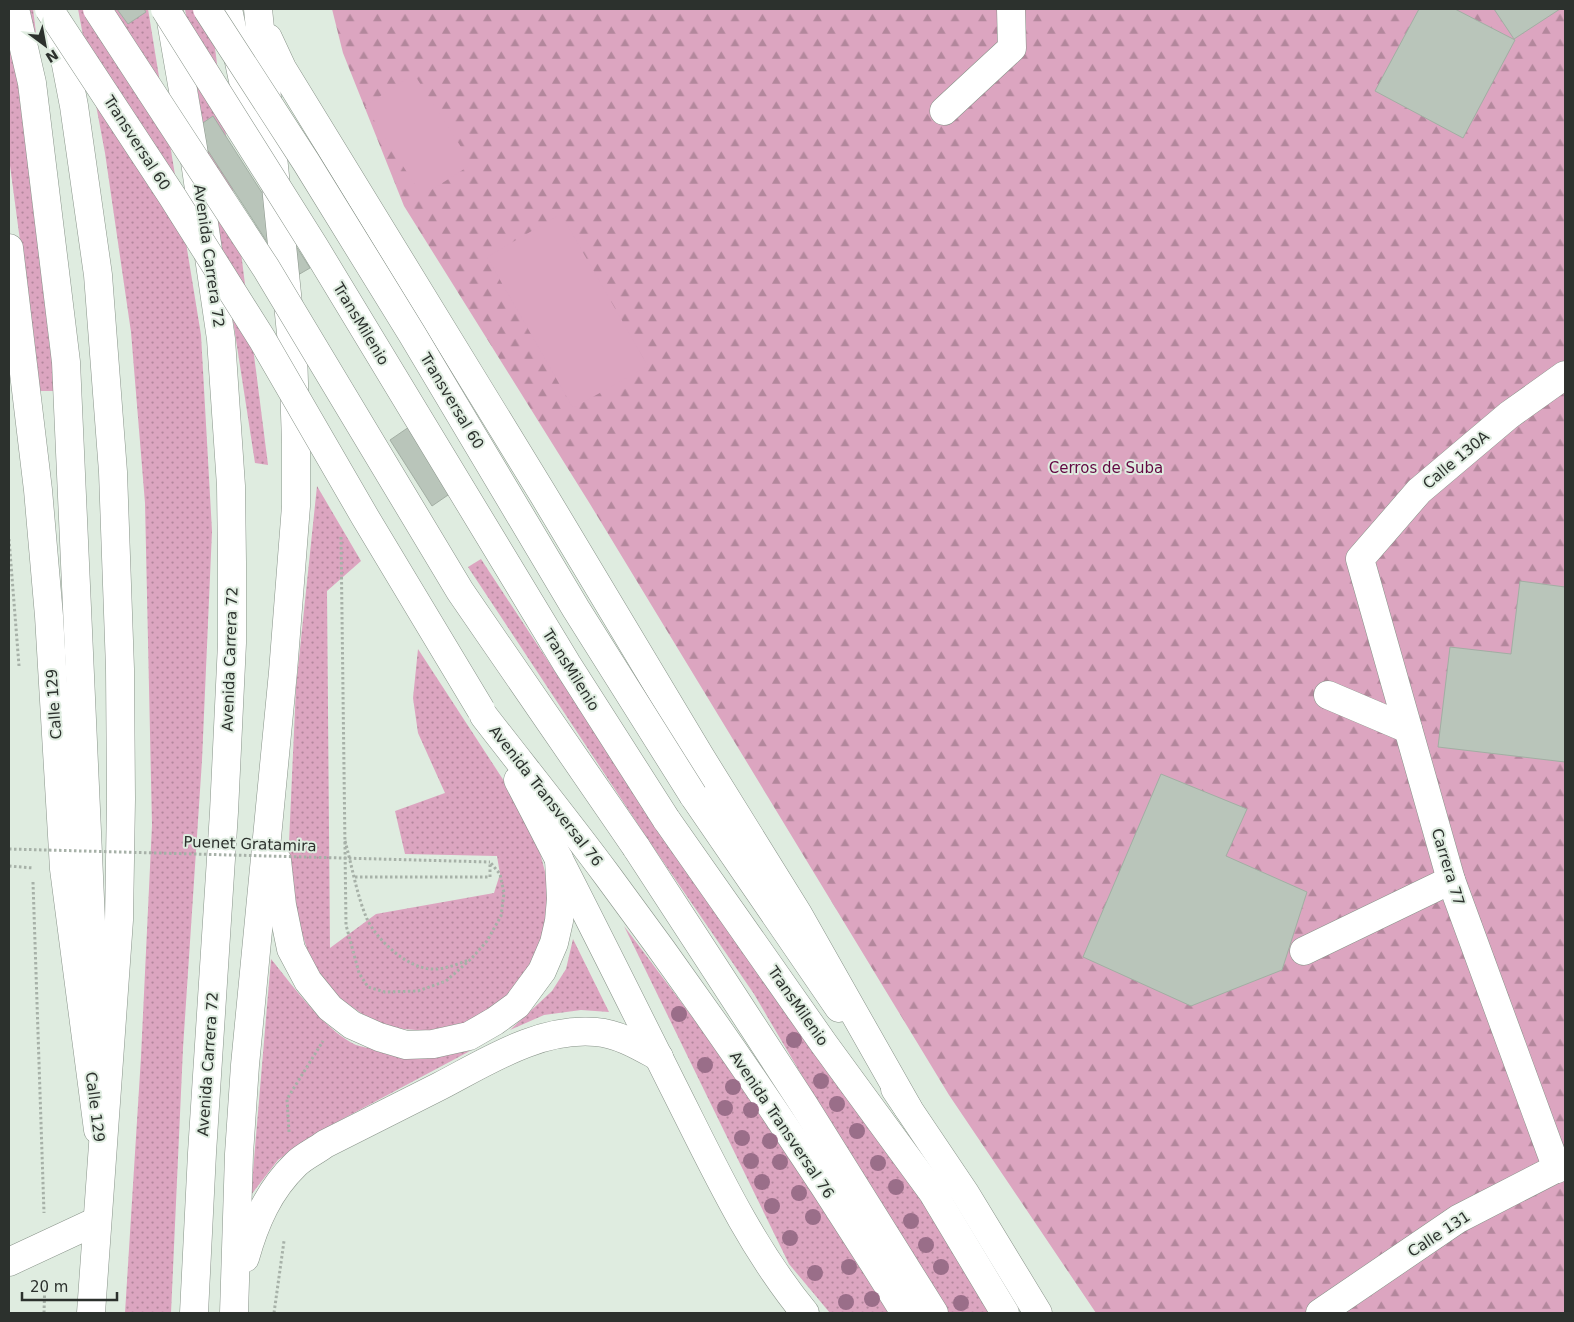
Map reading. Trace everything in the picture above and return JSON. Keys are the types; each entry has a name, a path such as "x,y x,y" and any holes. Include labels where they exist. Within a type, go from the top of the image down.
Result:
{"main road":[{"path":"15,9 32,83 66,362 101,1159"},
{"name":"Transversal 60","path":"49,9 172,196 262,339 482,713"},
{"path":"56,9 74,106 98,275 113,472 120,669 121,818 119,920 91,1313"},
{"path":"97,9 266,268 460,591 636,848 804,1105 934,1313"},
{"name":"TransMilenio","path":"167,9 314,246 567,664 666,819 824,1044 933,1193 1005,1313"},
{"name":"Avenida Carrera 72","path":"167,9 193,148 221,340 231,486 232,643 224,812 202,1153 194,1313"},
{"name":"Transversal 60","path":"207,9 306,162 412,334 576,608 693,795 908,1108"},
{"path":"228,9 287,291"},
{"path":"944,111 1012,48 1011,9"},
{"path":"234,1311 239,1154 244,1075 283,672 296,506 293,362 258,10"},
{"path":"258,10 270,44 282,68 798,914 908,1108 965,1193 1038,1313"},
{"name":"Calle 129","path":"9,248 38,490 49,616 64,869 101,1159"},
{"name":"Calle 130A","path":"1360,559 1419,491 1509,415 1565,376"},
{"name":"Carrera 77","path":"1360,559 1451,880 1561,1167"},
{"path":"1328,695 1408,729"},
{"name":"Avenida Transversal 76","path":"482,713 559,859 748,1230 768,1264 805,1313"},
{"name":"Avenida Transversal 76","path":"482,713 607,875 723,1037 860,1241 905,1313"},
{"path":"271,798 282,905 291,949 299,965 308,981 330,1008 352,1025 379,1037 406,1045 433,1044 469,1036 495,1021 517,1005 542,971 554,944 561,899 559,859"},
{"path":"1304,951 1451,880"},
{"path":"234,1311 244,1259 253,1229 266,1202 276,1185 297,1163 325,1144 515,1048 557,1034 580,1031 617,1035 659,1057"},
{"name":"Calle 131","path":"1320,1313 1458,1219 1561,1167"},
{"path":"9,1262 97,1220"}],"path":[{"path":"341,534 346,925 359,973 368,987 385,992 418,990 446,981 472,959 501,916 504,894 500,874 490,862"},
{"path":"9,539 20,676"},
{"path":"344,836 354,877 368,920 387,946 411,964 431,969 448,967 472,959"},
{"path":"32,848 32,858"},
{"name":"Puenet Gratamira","path":"9,849 490,862"},
{"path":"354,877 490,877 490,862"},
{"path":"32,868 46,1245 44,1313"},
{"path":"289,1139 287,1099 318,1046"},
{"path":"274,1313 285,1238"}],"green space":[{"path":"9,9 33,9 81,391 40,391 9,158"},
{"path":"78,9 148,9 201,335 212,531 202,760 183,1048 171,1313 125,1313 141,1057 152,825 145,503 131,332 105,153"},
{"path":"185,9 210,9 268,465 255,463"},
{"name":"Cerros de Suba","path":"332,9 1565,9 1565,1313 1096,1313 949,1095 590,504 404,206 343,53"},
{"path":"414,74 472,164 422,196 365,106"},
{"path":"561,214 648,366 573,408 487,257"},
{"path":"317,486 361,561 327,591 330,948 376,914 494,893 500,874 497,856 405,854 395,811 445,793 418,733 413,698 418,649 519,804 539,849 548,883 550,914 524,984 482,1017 439,1032 381,1027 335,995 311,961 295,912 288,865 296,687"},
{"path":"481,559 661,833 831,1067 998,1313 945,1313 854,1164 754,994 649,841 468,567"},
{"path":"624,926 741,1082 866,1274 889,1313 830,1313 789,1264"},
{"path":"573,939 609,1012 581,1010 544,1015 510,1030 552,991 566,969"},
{"path":"271,959 321,1018 332,1029 356,1045 410,1054 470,1051 320,1131 278,1160 251,1195"}],"building":[{"path":"117,9 144,9 146,12 128,24"},
{"path":"1419,9 1455,9 1515,40 1463,138 1375,91"},
{"path":"1494,9 1560,9 1514,39"},
{"path":"213,116 310,268 291,279 194,129"},
{"path":"409,427 451,493 432,506 390,440"},
{"path":"1520,581 1565,587 1565,762 1438,747 1450,647 1511,654"},
{"path":"1161,774 1247,809 1226,856 1307,892 1282,970 1191,1006 1083,957"}]}
